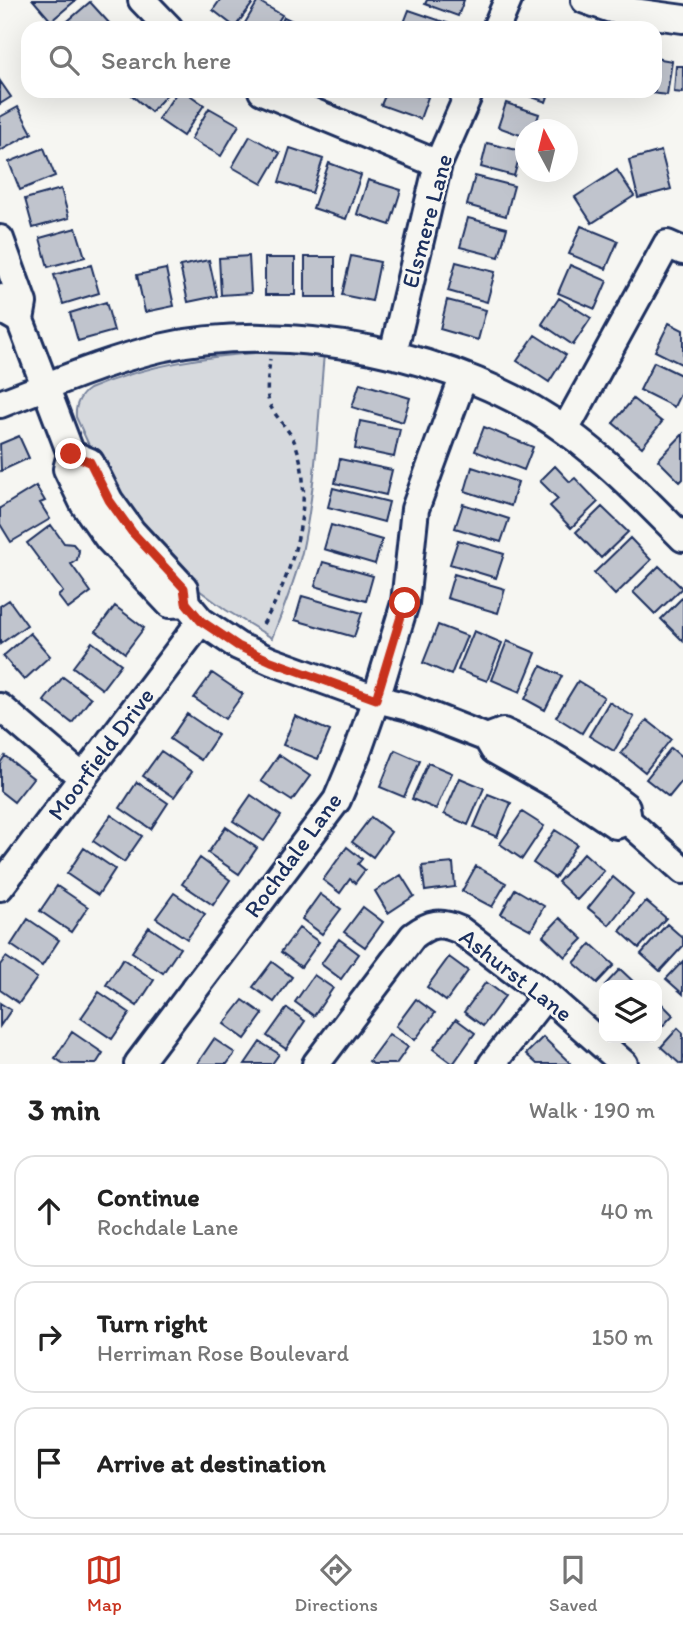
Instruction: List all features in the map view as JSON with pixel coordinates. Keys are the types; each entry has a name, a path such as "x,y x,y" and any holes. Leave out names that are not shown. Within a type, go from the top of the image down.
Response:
{"street":[{"path":"142,0 162,21"},
{"path":"499,21 508,0"},
{"path":"585,0 611,9 683,19"},
{"path":"279,98 438,164"},
{"name":"Elsmere Lane","path":"393,354 438,164 467,98"},
{"path":"0,239 23,303 20,320 71,454 67,469 84,504 108,538 170,604 194,612 238,646 271,661 376,699 408,707 487,738 494,750 558,786 616,825 628,821 683,870"},
{"path":"565,430 667,244 683,251"},
{"path":"0,298 6,312 20,320"},
{"path":"0,404 87,369 162,348 250,337 328,342 393,354 498,391 565,430 627,482 683,538"},
{"name":"Rochdale Lane","path":"138,1064 337,800 376,699 405,603 415,509 463,378"},
{"name":"Moorfield Drive","path":"0,887 82,777 194,612"},
{"path":"0,707 82,777"},
{"name":"Ashurst Lane","path":"316,1064 413,936 435,923 460,930 546,995 624,1064"},
{"path":"492,1064 546,995"}],"path":[{"path":"263,624 278,599 288,573 299,529 302,488 296,445 270,403 270,359"}],"shaded area":[{"path":"269,352 324,354 314,478 307,527 296,574 272,638 226,610 184,579 98,465 76,417 80,398 89,389 111,380 155,367 200,359"}],"building":[{"path":"33,0 76,0 51,21"},
{"path":"220,0 255,0 239,21 227,21 213,10"},
{"path":"427,0 464,0 458,16 425,4"},
{"path":"258,1 282,15 278,21 246,21"},
{"path":"90,2 107,21 68,21"},
{"path":"409,10 441,21 405,21"},
{"path":"662,59 672,61 667,95 662,94"},
{"path":"676,66 683,66 683,93 674,92"},
{"path":"0,81 11,97 0,104"},
{"path":"135,98 164,98 151,112"},
{"path":"173,98 194,98 204,105 183,136 158,119"},
{"path":"384,98 428,98 420,119 381,105"},
{"path":"506,103 539,114 537,119 515,119 515,133 498,127"},
{"path":"18,107 32,133 0,151 0,117"},
{"path":"209,108 239,125 221,156 191,139"},
{"path":"250,136 280,153 262,184 232,167"},
{"path":"487,143 515,150 514,176 481,167"},
{"path":"44,148 55,176 20,190 9,162"},
{"path":"290,148 323,159 312,193 279,182"},
{"path":"661,151 671,189 638,198 629,160"},
{"path":"329,163 361,175 346,219 313,208"},
{"path":"617,170 634,196 592,223 575,197"},
{"path":"475,176 514,186 506,216 467,205"},
{"path":"368,180 401,190 390,225 357,214"},
{"path":"61,189 69,218 33,228 25,199"},
{"path":"468,218 507,228 499,257 460,247"},
{"path":"581,226 618,241 606,269 569,254"},
{"path":"76,228 85,257 48,267 40,238"},
{"path":"249,256 251,293 221,295 219,258"},
{"path":"351,256 380,262 372,301 342,295"},
{"path":"305,257 335,257 335,297 305,297"},
{"path":"265,258 295,258 295,295 265,295"},
{"path":"209,260 217,296 188,302 180,266"},
{"path":"456,262 495,272 487,302 448,291"},
{"path":"91,265 99,293 63,304 54,275"},
{"path":"570,265 607,281 595,309 558,293"},
{"path":"166,269 174,306 145,312 137,275"},
{"path":"559,298 591,318 573,345 542,324"},
{"path":"447,300 486,310 478,340 440,329"},
{"path":"106,302 114,331 78,341 70,313"},
{"path":"669,323 683,330 683,365 655,351"},
{"path":"535,335 566,355 549,382 517,361"},
{"path":"654,362 683,376 683,388 674,407 640,390"},
{"path":"360,383 410,398 403,422 352,407"},
{"path":"633,399 662,422 642,447 613,423"},
{"path":"360,421 400,429 394,457 355,449"},
{"path":"484,427 533,447 524,470 475,451"},
{"path":"683,434 683,479 680,482 658,460"},
{"path":"19,436 29,458 1,471 0,444"},
{"path":"340,459 392,470 386,495 335,483"},
{"path":"555,466 570,482 575,478 598,502 571,528 550,506 558,499 540,481"},
{"path":"472,467 518,482 511,506 465,491"},
{"path":"36,486 45,501 40,503 50,519 11,542 0,524 0,508"},
{"path":"333,488 389,502 384,522 328,507"},
{"path":"463,504 509,519 501,542 455,528"},
{"path":"602,507 628,532 601,558 576,532"},
{"path":"51,525 64,543 73,544 79,551 77,560 71,564 91,592 68,609 58,596 63,592 27,543"},
{"path":"331,525 382,540 375,564 324,549"},
{"path":"630,538 651,560 615,595 594,573"},
{"path":"458,540 504,554 496,578 450,564"},
{"path":"323,562 373,576 366,601 315,586"},
{"path":"659,566 682,588 655,614 633,592"},
{"path":"454,574 505,589 498,613 447,598"},
{"path":"302,596 362,613 354,637 295,620"},
{"path":"683,597 683,641 661,619"},
{"path":"9,600 27,625 0,644 0,606"},
{"path":"115,606 144,628 125,653 96,631"},
{"path":"438,625 467,636 451,675 423,663"},
{"path":"474,631 502,643 487,681 458,670"},
{"path":"30,633 50,656 24,680 3,656"},
{"path":"507,641 536,653 520,692 492,680"},
{"path":"92,642 121,664 102,689 73,667"},
{"path":"541,666 562,676 545,710 525,699"},
{"path":"212,673 243,694 225,719 194,698"},
{"path":"63,677 91,698 72,723 44,701"},
{"path":"578,681 604,697 582,733 556,717"},
{"path":"609,702 634,717 614,751 589,736"},
{"path":"187,714 218,735 201,760 170,739"},
{"path":"295,716 330,731 318,759 283,745"},
{"path":"647,720 671,739 645,772 621,753"},
{"path":"671,748 683,758 683,780 669,797 646,779"},
{"path":"395,750 420,761 404,797 380,787"},
{"path":"161,751 192,772 174,797 143,776"},
{"path":"279,755 310,776 292,801 261,781"},
{"path":"5,756 33,778 14,802 0,791 0,763"},
{"path":"428,763 452,773 436,809 412,799"},
{"path":"460,778 484,788 468,825 444,814"},
{"path":"137,782 168,803 151,829 120,808"},
{"path":"488,794 511,803 497,837 474,827"},
{"path":"251,795 281,816 264,841 233,821"},
{"path":"522,812 544,826 522,859 500,844"},
{"path":"111,815 142,836 124,862 93,841"},
{"path":"371,817 391,832 373,857 352,842"},
{"path":"226,827 257,848 239,874 208,853"},
{"path":"555,830 577,844 555,878 533,863"},
{"path":"347,847 362,859 358,864 365,870 355,883 350,879 340,893 323,880"},
{"path":"84,848 115,869 98,895 67,874"},
{"path":"584,853 604,871 577,900 558,882"},
{"path":"200,858 230,880 213,905 182,884"},
{"path":"453,863 455,887 425,891 422,866"},
{"path":"476,866 506,883 492,907 462,891"},
{"path":"401,875 414,896 388,913 375,891"},
{"path":"613,877 633,894 609,925 588,908"},
{"path":"57,886 88,907 71,932 40,911"},
{"path":"515,889 544,906 531,930 501,914"},
{"path":"174,893 205,914 187,939 156,918"},
{"path":"320,894 341,909 322,934 302,919"},
{"path":"646,901 666,918 639,948 620,931"},
{"path":"363,907 383,922 365,947 344,932"},
{"path":"560,918 583,939 565,957 543,936"},
{"path":"28,919 59,940 42,966 11,945"},
{"path":"667,924 683,938 683,946 660,971 641,954"},
{"path":"149,927 180,948 163,973 132,952"},
{"path":"299,928 319,942 301,967 281,952"},
{"path":"339,939 359,954 341,979 321,964"},
{"path":"591,944 614,965 597,983 574,963"},
{"path":"6,957 37,978 19,1003 0,990 0,965"},
{"path":"449,957 468,971 446,1001 427,987"},
{"path":"123,959 154,980 137,1006 106,985"},
{"path":"683,961 683,994 666,979"},
{"path":"272,962 292,977 274,1002 253,987"},
{"path":"620,969 632,980 610,980"},
{"path":"314,975 333,988 314,1016 295,1002"},
{"path":"486,982 505,996 483,1026 464,1012"},
{"path":"99,992 130,1013 112,1039 81,1018"},
{"path":"416,999 435,1013 415,1040 396,1026"},
{"path":"243,1000 263,1014 245,1039 224,1024"},
{"path":"0,1003 11,1010 0,1026"},
{"path":"662,1004 673,1015 662,1027"},
{"path":"287,1008 305,1021 286,1049 267,1036"},
{"path":"456,1019 475,1033 453,1064 433,1049"},
{"path":"678,1028 683,1033 683,1064 661,1047"},
{"path":"72,1032 103,1053 96,1064 64,1064 55,1058"},
{"path":"389,1034 408,1047 396,1064 373,1064 369,1061"},
{"path":"543,1037 569,1064 537,1064 526,1054"},
{"path":"214,1039 235,1053 227,1064 197,1064"},
{"path":"260,1042 279,1054 272,1064 245,1064"}],"route":[{"path":"71,454 90,462 109,500 132,532 184,588 186,603 201,621 238,646 271,661 376,699 405,603"}]}
